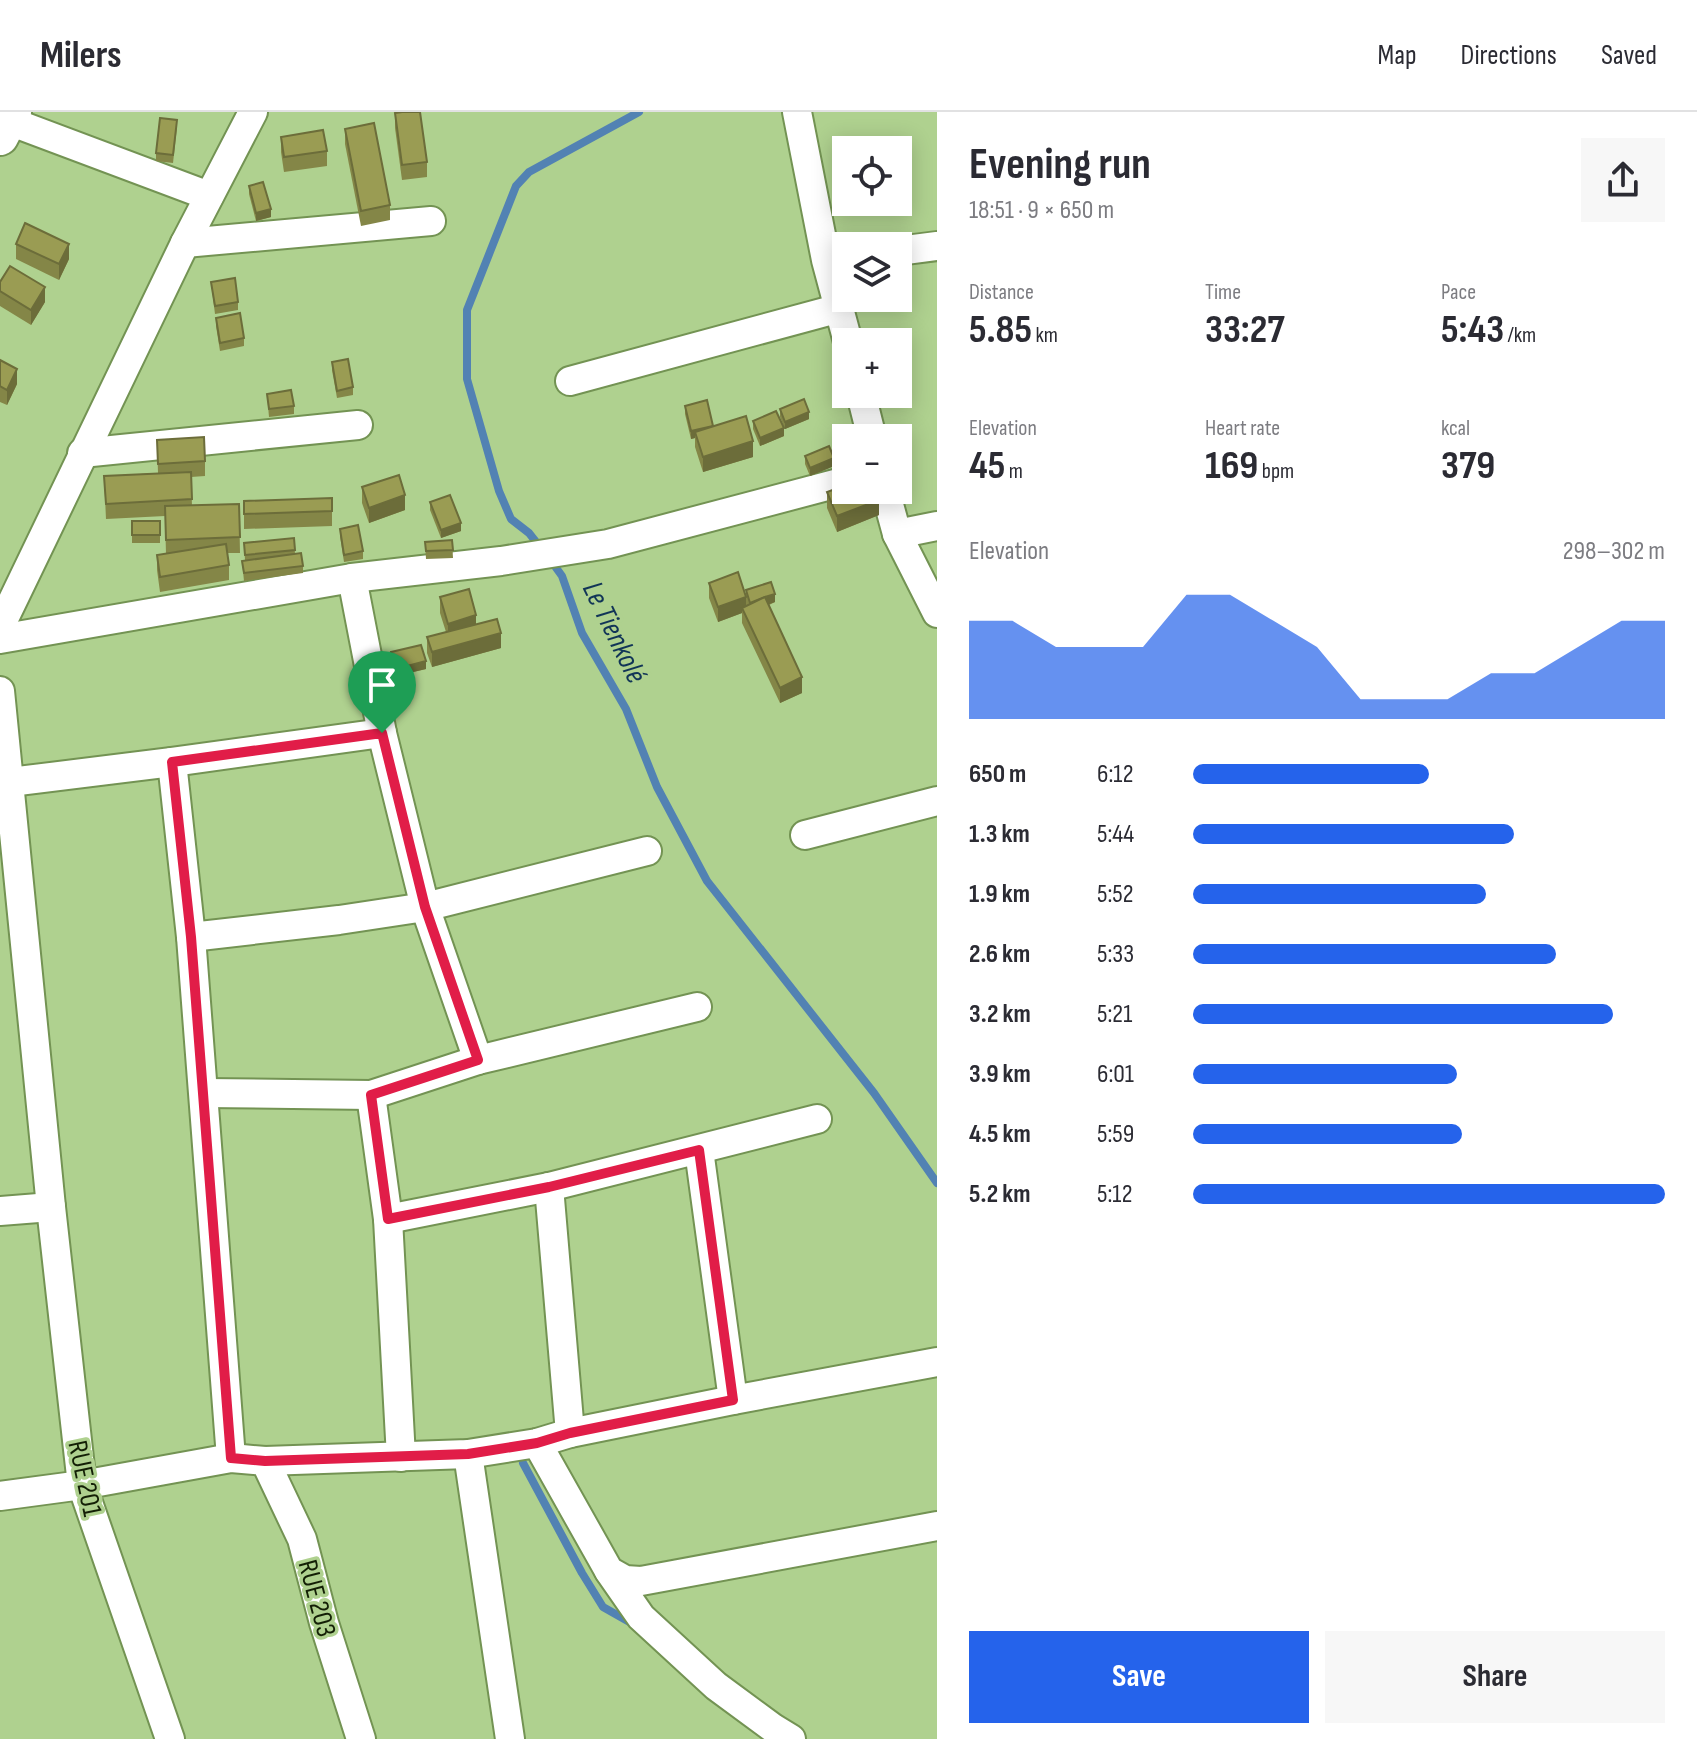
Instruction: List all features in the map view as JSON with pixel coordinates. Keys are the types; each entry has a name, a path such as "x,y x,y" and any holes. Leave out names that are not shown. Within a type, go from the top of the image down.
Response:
{"street":[{"path":"0,627 185,243 253,112"},
{"path":"797,112 832,243"},
{"path":"7,123 209,196"},
{"path":"185,243 431,221"},
{"path":"912,249 937,246"},
{"path":"570,381 832,310"},
{"path":"82,453 358,425"},
{"path":"0,639 352,578 501,561 608,544 832,485"},
{"path":"889,504 897,534 937,613"},
{"path":"897,534 937,526"},
{"path":"352,578 382,733 425,907 478,1060"},
{"name":"RUE 201","path":"0,691 82,1485 170,1739"},
{"path":"10,782 382,733"},
{"path":"172,762 191,937 231,1458"},
{"path":"805,835 937,801"},
{"path":"191,937 425,907 647,851"},
{"path":"204,1093 371,1095 478,1060 697,1007"},
{"path":"371,1095 388,1219 401,1457"},
{"path":"388,1219 549,1187 817,1119"},
{"path":"699,1150 733,1400"},
{"path":"549,1187 570,1433"},
{"path":"0,1211 51,1207"},
{"path":"0,1496 82,1485 231,1458 265,1461 468,1454 537,1443 570,1433 937,1362"},
{"path":"537,1443 609,1571 641,1617 716,1686 791,1739"},
{"path":"468,1454 510,1739"},
{"name":"RUE 203","path":"265,1461 302,1539 324,1623 361,1739"},
{"path":"609,1571 625,1580 641,1581 937,1526"}],"building":[{"path":"420,112 427,162 402,165 395,113"},
{"path":"160,118 177,120 173,155 156,153"},
{"path":"374,123 390,205 361,211 345,129"},
{"path":"323,130 327,151 284,157 281,137"},
{"path":"263,182 271,209 256,213 249,186"},
{"path":"25,223 69,244 59,264 16,244"},
{"path":"10,266 45,287 31,310 0,291 0,282"},
{"path":"235,278 238,302 215,306 211,282"},
{"path":"240,313 244,338 220,343 216,318"},
{"path":"348,359 353,387 337,391 332,362"},
{"path":"0,360 17,369 7,390 0,386"},
{"path":"291,390 294,406 269,409 267,394"},
{"path":"804,399 809,412 785,422 780,409"},
{"path":"707,400 713,426 691,431 685,406"},
{"path":"776,411 784,428 760,438 753,421"},
{"path":"746,416 753,441 703,457 695,432"},
{"path":"204,437 205,461 158,464 157,440"},
{"path":"829,446 832,459 810,468 805,456"},
{"path":"191,472 192,499 106,504 104,476"},
{"path":"399,475 405,495 369,508 362,487"},
{"path":"450,495 461,523 441,530 430,502"},
{"path":"332,498 332,511 244,514 244,501"},
{"path":"239,504 240,537 166,540 165,506"},
{"path":"832,504 868,504 837,516"},
{"path":"132,521 160,521 160,535 132,535"},
{"path":"358,525 363,551 344,555 340,529"},
{"path":"294,538 295,550 245,555 244,543"},
{"path":"452,540 453,550 426,551 425,542"},
{"path":"226,544 229,565 160,577 157,555"},
{"path":"301,553 303,566 244,573 242,561"},
{"path":"738,572 746,597 718,607 709,583"},
{"path":"771,582 775,594 750,603 746,590"},
{"path":"469,589 476,615 448,624 440,597"},
{"path":"765,597 802,677 780,688 742,608"},
{"path":"497,619 501,633 432,652 427,637"},
{"path":"421,645 426,661 396,669 391,652"}],"waterway":[{"name":"Le Tienkolé","path":"540,547 529,533 511,519 499,491 467,379 467,310 516,186 529,172 639,112"},
{"name":"Le Tienkolé","path":"549,558 562,576 582,633 626,709 657,787 707,881 874,1093 937,1183"},
{"path":"523,1463 603,1607 633,1624"}],"route":[{"path":"382,733 425,907 478,1060 371,1095 388,1219 549,1187 699,1150 733,1400 570,1433 537,1443 468,1454 265,1461 231,1458 191,937 172,762 382,733"}]}
